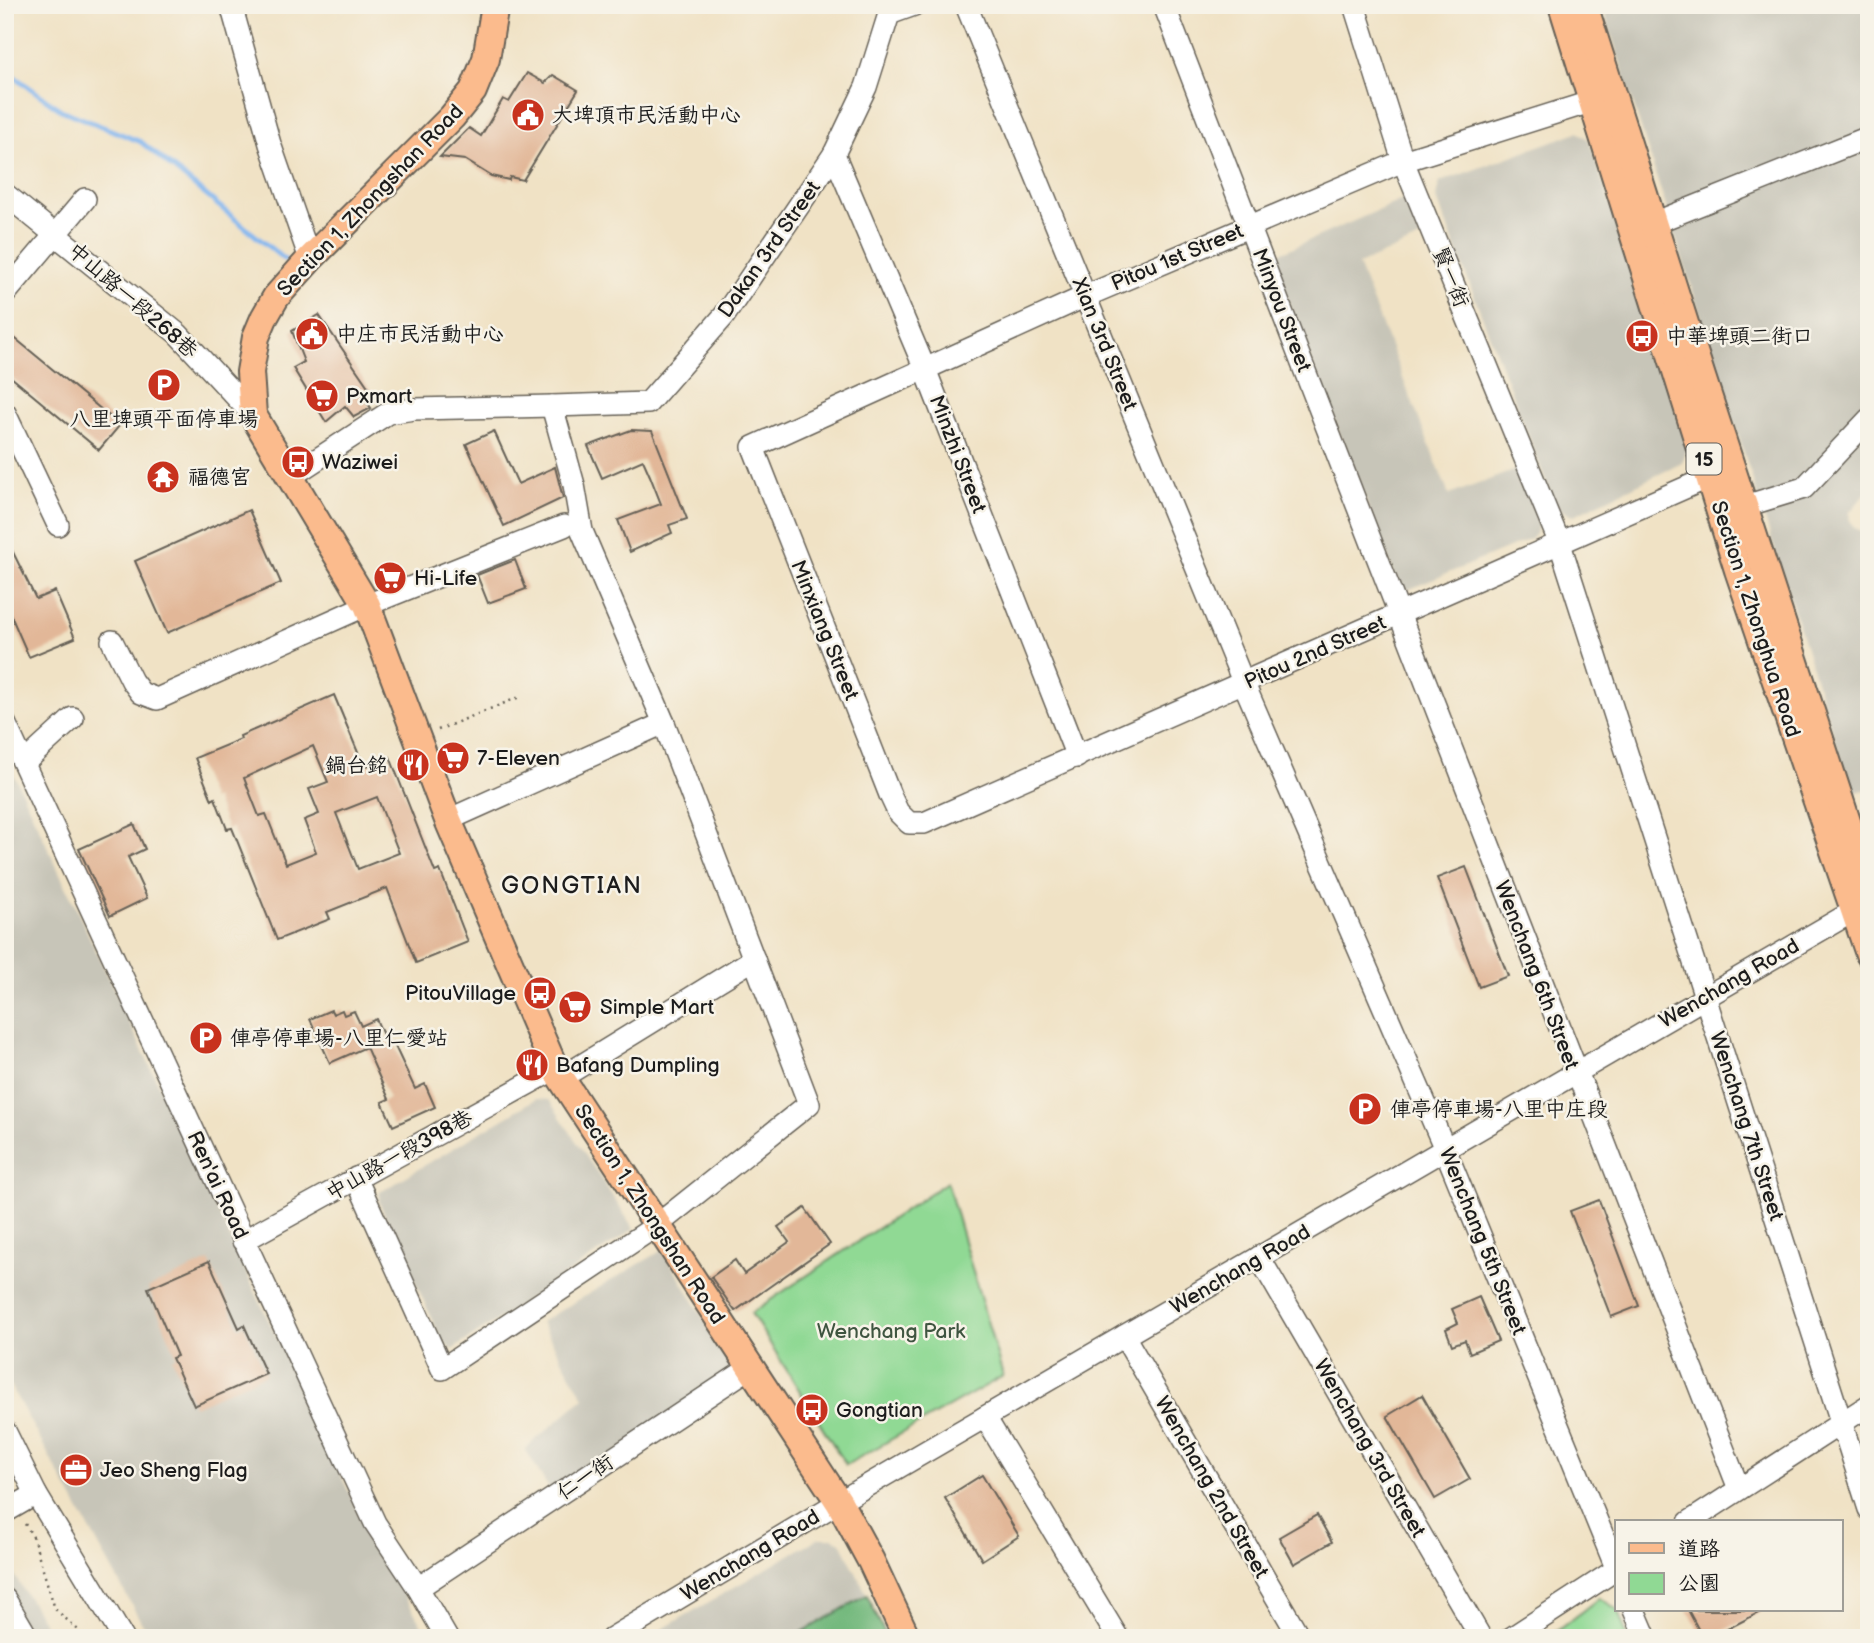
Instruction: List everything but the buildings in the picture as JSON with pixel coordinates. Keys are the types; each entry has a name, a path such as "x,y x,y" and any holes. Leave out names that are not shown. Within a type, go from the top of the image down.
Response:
{"main road":[{"name":"Section 1, Zhongshan Road","path":"495,5 486,59 474,91 452,117 310,258 276,297 256,337 250,372 253,415 367,605 448,820 558,1073 839,1502 871,1560 907,1638"},
{"name":"Section 1, Zhonghua Road","path":"1562,5 1654,223 1721,472 1738,570 1864,900"},
{"name":"Section 1, Zhonghua Road","path":"1584,5 1602,98 1721,472 1745,506 1864,900"},
{"name":"15","path":"1864,900 1869,954"}],"street":[{"path":"231,5 270,144 310,258"},
{"name":"Dakan 3rd Street","path":"290,477 388,413 414,409 648,403 724,316 834,155 866,87 889,14 914,5"},
{"name":"Xian 3rd Street","path":"966,5 1244,684"},
{"name":"Minyou Street","path":"1164,5 1400,615"},
{"name":"賢一街","path":"1354,5 1403,161 1560,544"},
{"name":"Pitou 1st Street","path":"752,447 1086,296 1403,161 1602,98"},
{"path":"1654,223 1869,136"},
{"name":"Minzhi Street","path":"834,155 925,369 1077,757"},
{"name":"中山路一段268巷","path":"5,194 178,334 253,415"},
{"path":"5,294 85,199"},
{"path":"356,1178 442,1369 656,1226 809,1104 664,723 582,531 574,485 552,406"},
{"path":"5,413 58,526"},
{"path":"1745,506 1804,488 1869,419"},
{"name":"Minxiang Street","path":"752,447 898,812"},
{"name":"Pitou 2nd Street","path":"898,812 909,823 924,823 1721,472"},
{"path":"112,641 132,681 141,692 157,699 367,605 565,526"},
{"name":"Wenchang 7th Street","path":"1560,544 1869,1509"},
{"name":"Wenchang 6th Street","path":"1400,615 1574,1073 1739,1489"},
{"name":"Wenchang 5th Street","path":"1244,684 1445,1149 1615,1564"},
{"path":"24,763 73,718"},
{"name":"Ren'ai Road","path":"5,723 376,1523 447,1638"},
{"path":"448,820 664,723"},
{"name":"Wenchang Road","path":"612,1638 839,1502 1706,997 1864,900"},
{"name":"中山路一段398巷","path":"243,1241 356,1178 558,1073 754,958"},
{"name":"Wenchang 3rd Street","path":"1259,1257 1481,1638"},
{"name":"Wenchang 2nd Street","path":"1124,1336 1300,1638"},
{"name":"仁一街","path":"418,1588 751,1367"},
{"path":"1692,1520 1869,1405"},
{"path":"985,1417 1118,1638"},
{"path":"5,1430 37,1494 122,1638"},
{"path":"10,1509 37,1494"},
{"path":"1511,1638 1615,1570"},
{"path":"5,1599 28,1638"},
{"path":"1635,1612 1646,1638"}],"path":[{"path":"418,738 522,696"},
{"path":"10,1509 33,1537 55,1609 87,1638"}],"shaded area":[{"path":"1602,5 1869,5 1869,489 1849,513 1850,522 1855,528 1869,536 1869,789 1852,793"},
{"path":"1578,132 1589,140 1688,447 1682,463 1572,516 1556,507 1436,197 1440,182"},
{"path":"1409,197 1427,235 1358,265 1449,495 1518,469 1539,519 1537,531 1530,539 1410,589 1404,589 1398,584 1271,257"},
{"path":"5,756 366,1529 429,1638 150,1638 5,1376"},
{"path":"536,1099 549,1100 634,1229 452,1350 441,1339 379,1202 380,1192"},
{"path":"663,1250 730,1363 728,1376 553,1495 525,1449 584,1398 541,1322"},
{"path":"819,1538 832,1538 841,1542 867,1595 792,1638 654,1638 652,1635"},
{"path":"5,1560 53,1638 5,1638"}],"green space":[{"name":"Wenchang Park","path":"947,1182 1003,1376 846,1465 751,1313"},
{"path":"867,1595 887,1638 792,1638"},
{"path":"1599,1598 1618,1612 1628,1638 1548,1638"}],"waterway":[{"path":"5,70 61,110 141,142 285,260"}],"place":[{"name":"大埤頂市民活動中心","path":"528,115"},
{"name":"中庄市民活動中心","path":"312,334"},
{"name":"中華埤頭二街口","path":"1642,336"},
{"name":"八里埤頭平面停車場","path":"164,385"},
{"name":"Pxmart","path":"322,396"},
{"name":"Waziwei","path":"298,462"},
{"name":"福德宮","path":"163,477"},
{"name":"Hi-Life","path":"390,578"},
{"name":"7-Eleven","path":"453,758"},
{"name":"鍋台銘","path":"413,765"},
{"name":"PitouVillage","path":"540,993"},
{"name":"Simple Mart","path":"575,1007"},
{"name":"俥亭停車場-八里仁愛站","path":"206,1038"},
{"name":"Bafang Dumpling","path":"532,1065"},
{"name":"俥亭停車場-八里中庄段","path":"1365,1109"},
{"name":"Gongtian","path":"812,1410"},
{"name":"Jeo Sheng Flag","path":"76,1470"}],"district":[{"name":"GONGTIAN","path":"572,885"}]}
